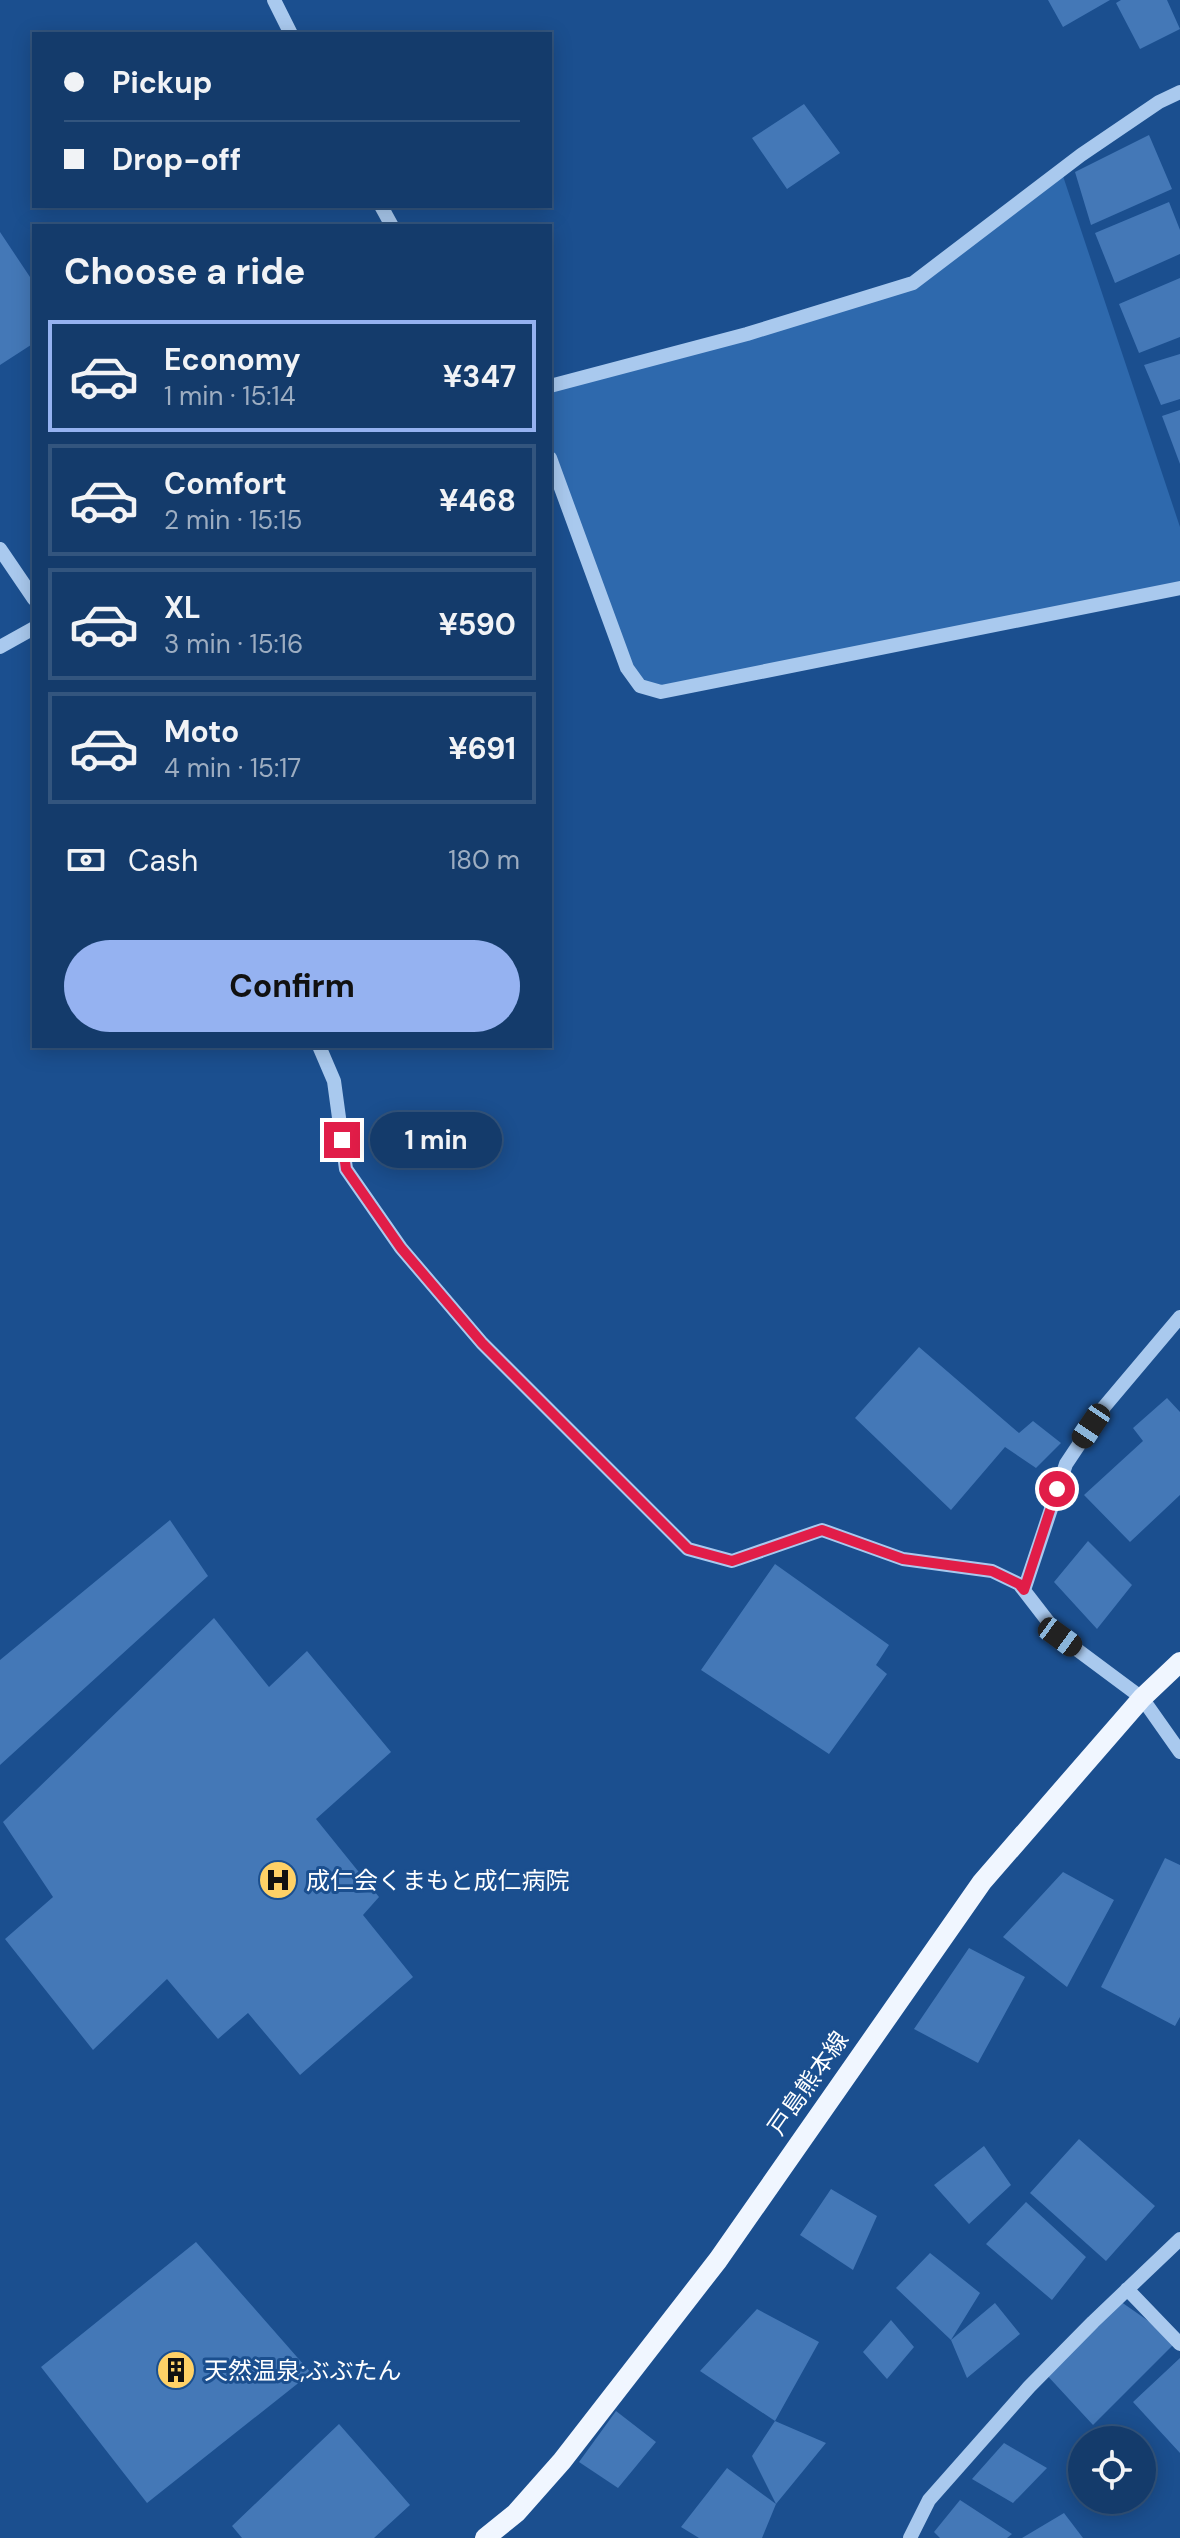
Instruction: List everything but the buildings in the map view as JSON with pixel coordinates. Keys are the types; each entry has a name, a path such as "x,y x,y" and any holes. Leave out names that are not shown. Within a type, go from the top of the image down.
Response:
{"main road":[{"name":"戸島熊本線","path":"485,2538 516,2513 562,2461 718,2260 982,1882 1142,1698 1180,1662"}],"street":[{"path":"274,0 290,32"},
{"path":"552,385 747,334 913,283 1081,155 1159,102 1180,92"},
{"path":"552,463 627,668 640,686 661,692 1180,588"},
{"path":"0,549 32,596"},
{"path":"0,647 32,629"},
{"path":"320,1048 334,1081 346,1169 401,1248 482,1343 688,1549 732,1561 822,1530 903,1559 992,1571 1019,1584 1060,1637 1142,1698 1180,1752"},
{"path":"1024,1590 1066,1464 1104,1407 1180,1317"},
{"path":"910,2538 929,2500 1029,2387 1180,2239"},
{"path":"1127,2289 1180,2344"}],"shaded area":[{"path":"1061,170 1180,527 1180,588 661,692 640,686 552,463 552,384 913,283"}],"place":[{"name":"成仁会くまもと成仁病院","path":"278,1880"},
{"name":"天然温泉;ぶぶたん","path":"176,2370"}],"route":[{"path":"342,1140 346,1169 401,1248 482,1343 688,1549 732,1561 822,1530 903,1559 992,1571 1019,1584 1024,1590 1057,1489"}]}
